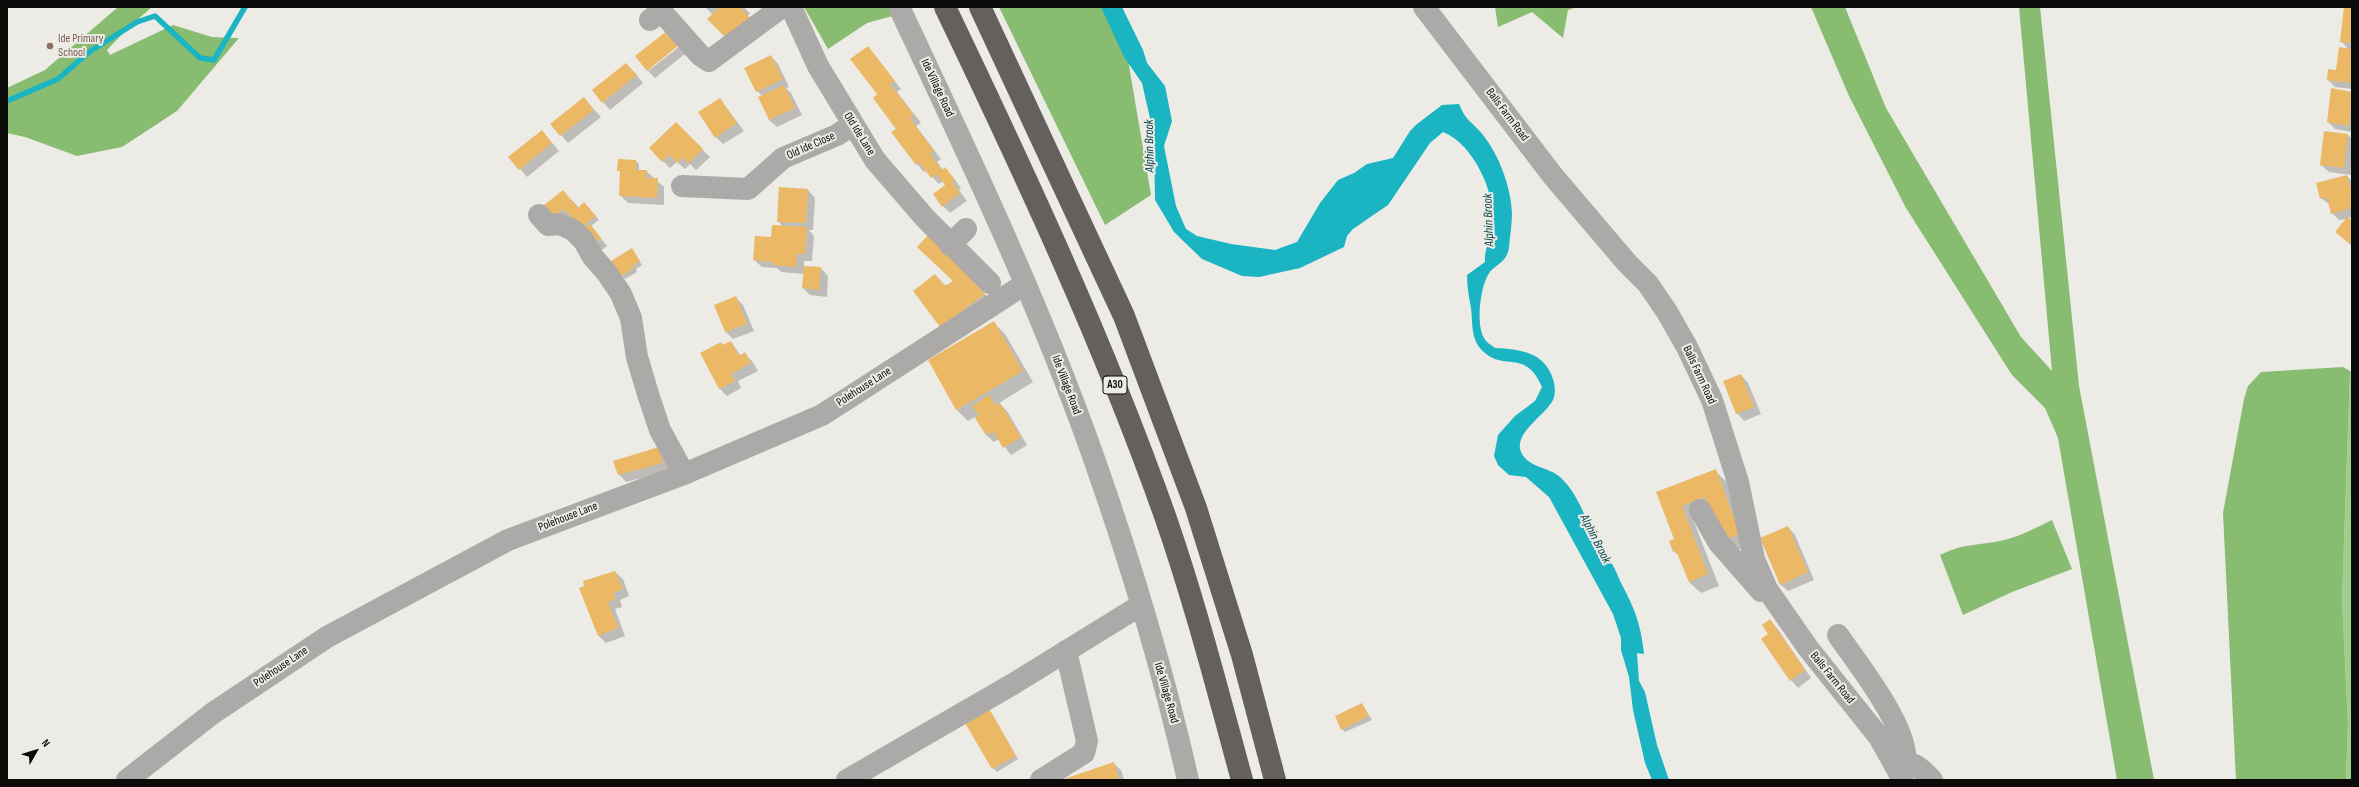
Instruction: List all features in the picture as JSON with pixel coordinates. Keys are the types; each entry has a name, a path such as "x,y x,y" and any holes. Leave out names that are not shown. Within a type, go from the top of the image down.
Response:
{"highway":[{"name":"A30","path":"945,7 1008,138 1093,328 1165,517 1211,666 1242,780"},
{"path":"980,7 1124,316 1196,508 1242,655 1275,780"}],"street":[{"path":"656,13 700,55 709,61 782,7"},
{"name":"Old Ide Lane","path":"791,7 818,66 852,125 875,160 950,245 990,283"},
{"name":"Ide Village Road","path":"900,7 974,166 1025,284 1092,454 1141,605 1176,729 1188,780"},
{"name":"Balls Farm Road","path":"1424,7 1553,176 1627,263 1648,284 1667,312 1687,347 1712,400 1738,482 1754,559 1768,589 1808,648 1879,737 1901,768"},
{"name":"Old Ide Close","path":"682,186 748,189 783,158 837,135 852,125"},
{"path":"539,215 548,225 560,224 573,230 584,241 593,257 607,273 621,294 632,318 637,357 648,394 663,436 684,474"},
{"path":"950,245 966,229"},
{"name":"Polehouse Lane","path":"127,780 213,713 327,637 508,540 684,474 822,414 1025,284"},
{"path":"1700,510 1719,543 1760,591 1774,596"},
{"path":"847,780 1141,605"},
{"path":"1838,635 1890,712 1907,751 1901,768"},
{"path":"1041,780 1084,753 1087,741 1066,651"},
{"path":"1901,768 1915,764 1932,780"}],"green space":[{"path":"118,7 152,7 129,27 107,50 110,55 173,25 212,37 239,38 177,111 122,147 77,156 25,137 7,133 7,88 45,70"},
{"path":"804,7 892,7 896,15 867,23 828,49"},
{"path":"999,7 1119,7 1151,195 1105,225"},
{"path":"1495,7 1577,7 1568,10 1563,38 1532,12 1498,27"},
{"path":"1811,7 1845,7 1886,108 2021,337 2052,371 2019,7 2040,7 2079,386 2154,780 2117,780 2058,438 2045,408 2012,375 1906,208 1849,96"},
{"path":"2343,367 2350,371 2342,600 2348,723 2346,780 2236,780 2223,513 2244,399 2248,386 2261,372"},
{"path":"2350,371 2352,371 2352,780 2346,780 2348,723 2342,600"},
{"path":"2052,520 2072,569 2012,592 1963,615 1940,555 1956,548 2000,541 2014,537"}],"water":[{"path":"1101,7 1122,7 1143,50 1147,63 1165,86 1172,121 1164,146 1176,206 1186,229 1197,236 1231,244 1275,250 1297,242 1320,203 1338,180 1354,173 1367,164 1393,158 1410,131 1442,105 1459,104 1467,118 1489,143 1507,182 1512,213 1508,253 1506,257 1491,271 1485,281 1480,306 1480,324 1482,332 1486,341 1495,348 1522,351 1537,358 1544,363 1553,379 1555,395 1553,400 1525,432 1521,439 1520,447 1522,454 1525,459 1556,474 1568,485 1580,504 1603,556 1612,564 1630,601 1637,617 1644,654 1637,653 1639,681 1645,692 1657,745 1669,780 1652,780 1645,763 1633,710 1629,677 1621,650 1621,638 1613,614 1549,497 1526,477 1509,475 1498,465 1494,456 1498,435 1515,416 1535,401 1542,387 1536,375 1529,368 1515,362 1501,361 1485,353 1477,343 1473,332 1467,275 1485,262 1486,249 1492,229 1493,216 1487,187 1474,159 1454,138 1443,132 1430,143 1388,205 1353,229 1347,236 1344,247 1300,268 1259,277 1242,276 1202,259 1174,232 1155,200 1154,136 1142,83 1124,57"}],"building":[{"path":"720,7 742,7 741,8 750,18 728,40 707,19"},
{"path":"2344,7 2352,8 2352,43 2340,42"},
{"path":"668,30 679,45 647,71 635,56"},
{"path":"868,46 895,81 890,84 914,115 910,118 934,151 930,154 942,170 945,167 955,180 952,182 960,193 942,207 933,194 945,185 936,174 931,178 919,162 916,165 891,132 896,129 873,98 877,94 850,59"},
{"path":"2339,47 2352,49 2352,83 2327,80 2328,69 2336,70"},
{"path":"771,55 783,79 756,92 744,68"},
{"path":"626,63 637,75 602,103 592,90"},
{"path":"784,85 795,108 769,120 758,97"},
{"path":"2331,88 2352,92 2349,126 2327,122"},
{"path":"584,97 594,110 560,136 550,124"},
{"path":"720,98 737,123 715,138 698,112"},
{"path":"676,122 703,149 688,164 682,157 677,163 669,155 662,162 649,148"},
{"path":"542,130 552,143 519,170 508,157"},
{"path":"2324,131 2348,134 2344,168 2320,165"},
{"path":"618,159 636,160 636,170 647,170 646,178 658,178 657,198 619,196 620,171 617,171"},
{"path":"2347,175 2352,194 2352,208 2331,214 2327,197 2320,199 2316,183"},
{"path":"779,187 808,189 806,223 777,222"},
{"path":"563,190 578,208 584,202 596,216 582,227 563,209 548,222 538,210"},
{"path":"2347,217 2352,221 2352,241 2350,244 2335,232"},
{"path":"590,224 601,238 591,245 580,231"},
{"path":"772,225 807,227 805,254 797,254 796,267 772,265 773,262 753,260 755,236 771,237"},
{"path":"929,234 985,294 940,327 913,291 935,274 945,286 953,281 917,247"},
{"path":"632,248 640,261 633,265 634,268 621,276 611,261"},
{"path":"804,266 821,267 819,290 802,288"},
{"path":"736,296 747,324 725,332 714,305"},
{"path":"994,321 1023,371 956,410 928,360"},
{"path":"731,341 739,356 745,352 751,363 731,374 735,381 719,389 700,353 721,342 722,345"},
{"path":"1741,374 1754,407 1736,414 1723,381"},
{"path":"989,395 995,405 1000,403 1021,437 1003,448 993,431 986,435 975,418 979,415 972,406"},
{"path":"659,447 663,463 618,475 613,461"},
{"path":"1716,469 1740,534 1721,541 1705,497 1682,506 1708,574 1689,582 1676,551 1673,552 1669,541 1674,539 1656,492"},
{"path":"1788,526 1808,572 1780,585 1760,538"},
{"path":"615,571 623,589 613,593 616,599 608,602 618,628 598,636 579,588 584,586 583,581"},
{"path":"1770,619 1805,670 1790,681 1761,639 1768,634 1762,625"},
{"path":"1362,703 1369,716 1341,730 1335,716"},
{"path":"990,710 1016,756 992,769 965,723"},
{"path":"1114,762 1119,780 1061,780"}],"waterway":[{"path":"7,101 58,79 89,52 137,22 155,16 200,58 214,60 245,7"}],"place":[{"name":"Ide Primary School","path":"50,46"}],"water label":[{"name":"Alphin Brook","path":"1150,146"},
{"name":"Alphin Brook","path":"1489,220"},
{"name":"Alphin Brook","path":"1595,539"}]}
